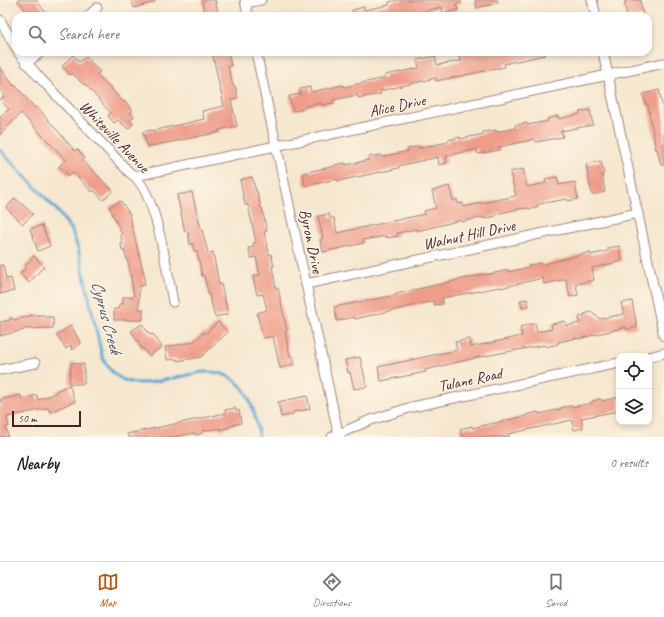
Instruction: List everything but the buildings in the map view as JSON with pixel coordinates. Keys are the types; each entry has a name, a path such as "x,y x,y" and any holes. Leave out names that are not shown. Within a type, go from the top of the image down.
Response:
{"street":[{"path":"247,12 245,2 261,0"},
{"path":"592,0 595,12"},
{"path":"92,12 97,8"},
{"path":"0,20 12,41"},
{"name":"Whiteville Avenue","path":"21,56 130,173 135,176 146,191 153,208 173,302"},
{"path":"26,63 35,56"},
{"name":"Byron Drive","path":"257,56 306,284 336,436"},
{"path":"605,56 664,336"},
{"name":"Alice Drive","path":"135,176 664,63"},
{"name":"Walnut Hill Drive","path":"306,284 638,213"},
{"path":"652,355 664,353"},
{"path":"0,370 35,363"},
{"name":"Tulane Road","path":"336,436 379,417 412,407 616,364"}],"waterway":[{"name":"Cyprus Creek","path":"0,150 55,208 71,229 78,248 102,356 114,374 121,379 138,383 147,383 204,372 218,373 229,377 238,383 245,391 254,413 259,437"}]}
